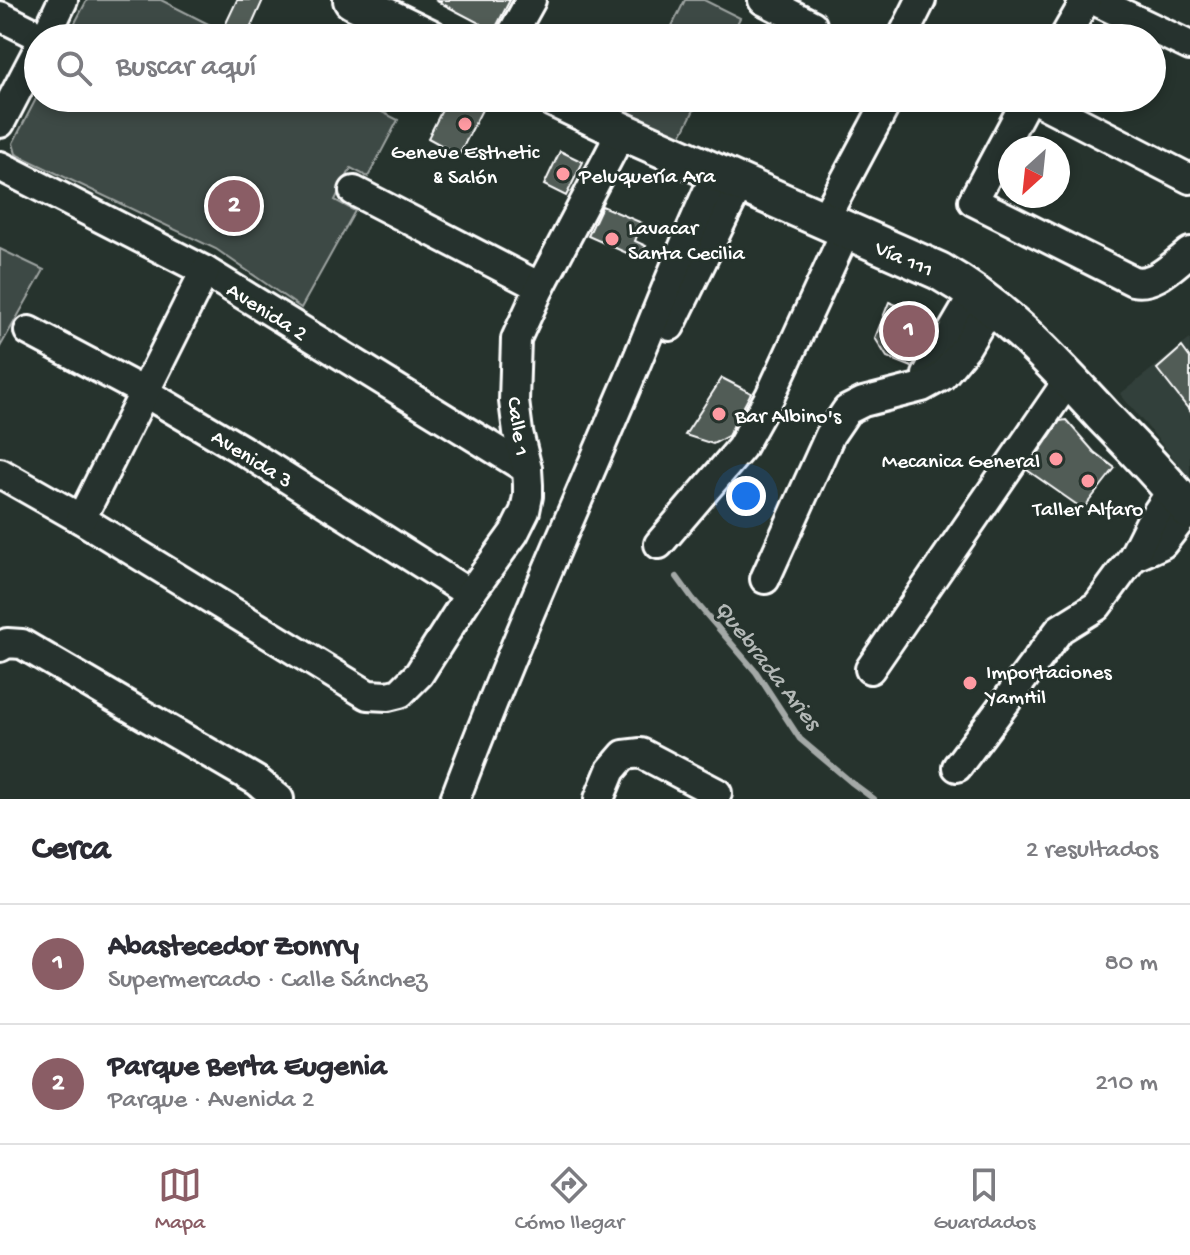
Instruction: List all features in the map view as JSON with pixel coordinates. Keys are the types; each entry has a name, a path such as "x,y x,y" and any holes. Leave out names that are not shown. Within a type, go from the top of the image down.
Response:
{"main road":[{"path":"352,0 401,24"},
{"name":"Vía 111","path":"582,112 939,271 983,299 1013,323 1069,379 1184,503"}],"street":[{"path":"51,24 63,0"},
{"path":"518,24 531,0"},
{"path":"763,0 810,24"},
{"path":"918,24 921,0"},
{"path":"923,24 938,0"},
{"path":"1072,24 1086,0"},
{"path":"1094,0 1144,24"},
{"path":"0,16 24,28"},
{"path":"1166,34 1190,46"},
{"path":"0,123 24,77"},
{"path":"659,544 741,448 770,396 864,112"},
{"path":"826,222 882,112"},
{"path":"1022,112 973,201 1133,281 1143,283 1154,279 1190,252"},
{"path":"1051,112 1190,179"},
{"name":"Calle 1","path":"81,519 368,695 400,693 419,674 470,594 514,533 525,511 527,469 514,401 516,339 622,131"},
{"name":"Avenida 2","path":"0,166 205,271 527,469"},
{"path":"455,799 500,703 659,329 728,178"},
{"path":"354,191 540,287"},
{"path":"0,473 81,519 205,271"},
{"path":"765,579 830,435 847,410 863,402 922,387 942,376 966,347 983,299"},
{"name":"Avenida 3","path":"29,331 144,392 249,454 470,594"},
{"path":"870,669 1069,379"},
{"path":"957,767 1060,629 1097,606 1133,557 1162,544 1184,503"},
{"path":"3,645 22,644 39,653 257,781 279,799"},
{"path":"472,799 500,703"},
{"path":"599,799 611,770 624,755 641,753 717,793"}],"shaded area":[{"path":"87,0 161,0 208,24 74,24"},
{"path":"685,0 704,0 740,18 737,24 673,24"},
{"path":"29,112 382,112 398,120 368,177 351,168 335,200 355,211 301,308 216,249 16,154 13,143"},
{"path":"629,112 693,112 680,138"},
{"path":"0,249 44,270 0,347"},
{"path":"1190,339 1190,478 1120,394"}],"building":[{"path":"237,0 263,0 252,24 226,24"},
{"path":"435,0 510,0 498,24 481,24"},
{"path":"441,112 481,112 459,155 428,138"},
{"name":"Peluquería Ara","path":"560,151 583,162 566,196 544,185"},
{"path":"602,206 642,223 635,241 646,246 638,258 588,236"},
{"path":"889,302 938,323 912,367 887,357 875,338"},
{"path":"1182,347 1190,358 1190,411 1157,369"},
{"name":"Bar Albino's","path":"722,378 751,393 728,436 713,444 685,435"},
{"name":"Mecanica General","path":"1066,420 1094,452 1115,468 1083,509 1027,470 1060,421"}],"waterway":[{"name":"Quebrada Aries","path":"677,577 756,672 800,739 874,799"}],"place":[{"name":"Geneve Esthetic & Salón","path":"465,124"},
{"name":"Peluquería Ara","path":"563,174"},
{"name":"Parque Berta Eugenia","path":"234,206"},
{"name":"Lavacar Santa Cecilia","path":"612,239"},
{"name":"Abastecedor Zonrry","path":"909,331"},
{"name":"Bar Albino's","path":"719,414"},
{"name":"Mecanica General","path":"1056,459"},
{"name":"Taller Alfaro","path":"1088,481"},
{"name":"Importaciones YamHil","path":"970,683"}]}
